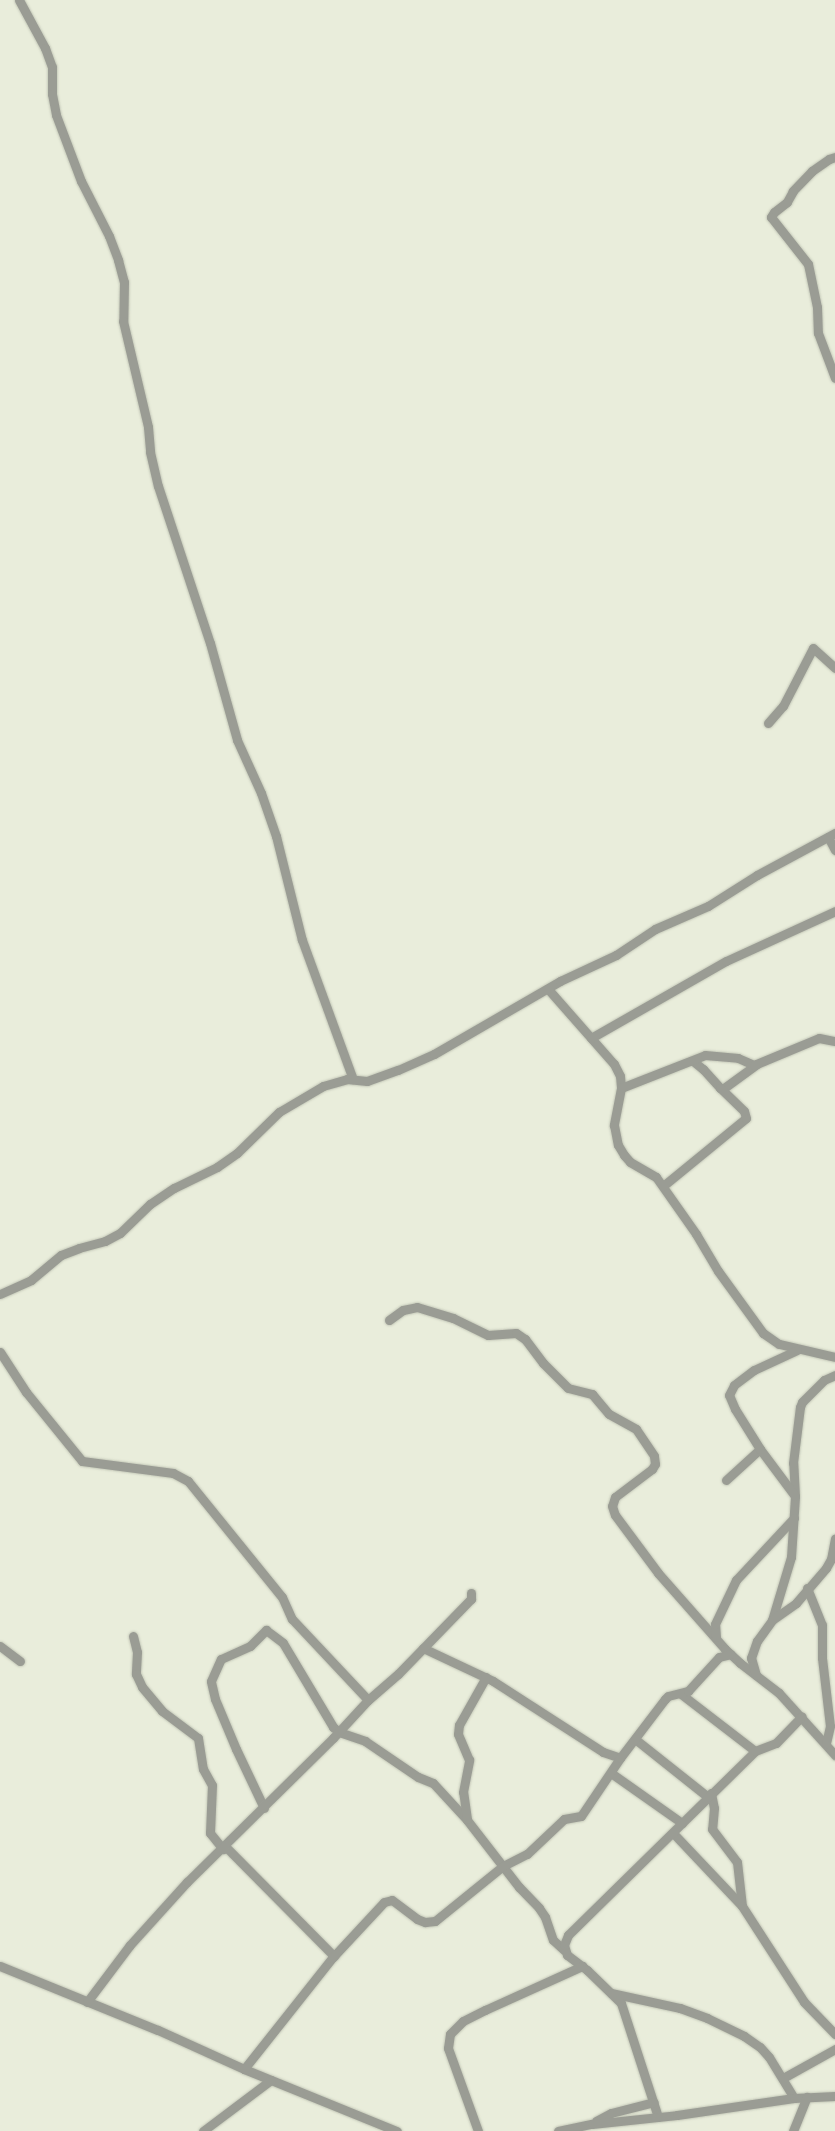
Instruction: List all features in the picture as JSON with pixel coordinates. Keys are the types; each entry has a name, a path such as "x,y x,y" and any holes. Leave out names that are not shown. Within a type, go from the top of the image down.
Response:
{"street":[{"path":"19,0 45,48 52,67 52,94 56,115 81,181 109,236 118,260 124,282 123,321 148,427 152,468 210,643 237,740 261,793 276,836 302,940 353,1079"},
{"path":"835,157 812,171 793,191 787,202 771,214 772,220 808,264 817,307 818,333 835,378"},
{"path":"768,723 788,698 813,648 835,668"},
{"path":"0,1294 31,1280 62,1255 105,1241 120,1233 150,1204 174,1188 217,1167 238,1153 279,1112 323,1086 353,1079 367,1081 434,1054 548,988 616,955 655,929 708,906 757,875 831,835 835,850"},
{"path":"591,1038 726,961 835,912"},
{"path":"548,988 614,1064 620,1076 621,1088 614,1125 618,1145 630,1162 653,1173 718,1271 763,1333 772,1341 797,1350 835,1358"},
{"path":"720,1088 724,1088 757,1064 819,1038 835,1042"},
{"path":"621,1088 705,1056 738,1058 750,1064 757,1064"},
{"path":"663,1186 746,1118 744,1111 703,1069 692,1061"},
{"path":"389,1320 403,1310 417,1307 453,1318 488,1335 516,1333 525,1339 543,1363 568,1388 592,1394 609,1414 636,1429 654,1456 654,1464 652,1469 615,1497 612,1506 615,1515 658,1573 716,1638 731,1654 779,1692 835,1754"},
{"path":"795,1496 760,1449 735,1409 729,1395 734,1385 754,1370 797,1350"},
{"path":"0,1352 26,1392 82,1461 173,1473 188,1481 282,1597 292,1619 368,1700"},
{"path":"772,1620 792,1557 795,1496 793,1463 800,1407 802,1402 824,1380 835,1375"},
{"path":"726,1480 760,1449"},
{"path":"716,1638 715,1624 736,1580 794,1518"},
{"path":"756,1675 752,1665 754,1650 760,1636 772,1620 792,1606 828,1564 835,1538"},
{"path":"807,1588 820,1618 822,1631 822,1658 830,1726 826,1744"},
{"path":"87,2002 130,1945 188,1882 264,1808 368,1700 398,1674 471,1599 471,1593"},
{"path":"264,1808 215,1699 211,1680 221,1659 243,1650 250,1646 264,1631 270,1631 283,1643 327,1720 339,1732 365,1741 418,1778 434,1783 468,1820 545,1917 554,1940 610,1992 624,2009 658,2117"},
{"path":"133,1636 137,1652 136,1674 142,1687 162,1711 198,1738 202,1769 212,1785 208,1820 210,1833 334,1956"},
{"path":"0,1646 20,1661"},
{"path":"423,1648 486,1678 603,1752 620,1758"},
{"path":"244,2070 334,1956 384,1902 392,1900 418,1919 425,1922 435,1921 503,1866 527,1854 564,1819 577,1818 585,1813 620,1758 665,1699 673,1694 681,1694 697,1684 719,1657 731,1654"},
{"path":"468,1820 463,1792 469,1760 458,1734 459,1725 486,1678"},
{"path":"681,1694 755,1751"},
{"path":"564,1950 568,1935 710,1795 755,1751 776,1742 802,1716"},
{"path":"635,1739 710,1795 714,1808 712,1829 736,1862 742,1906"},
{"path":"611,1773 682,1823"},
{"path":"673,1833 742,1906 804,2002 835,2034"},
{"path":"0,1966 158,2030 244,2070 397,2131"},
{"path":"478,2131 448,2048 450,2034 463,2021 582,1966"},
{"path":"610,1992 680,2008 734,2031 760,2047 783,2078 794,2098"},
{"path":"783,2078 835,2049"},
{"path":"203,2131 271,2080"},
{"path":"592,2124 794,2098 835,2096"},
{"path":"793,2131 807,2097"},
{"path":"558,2131 575,2130 592,2124 612,2113 654,2102"}]}
